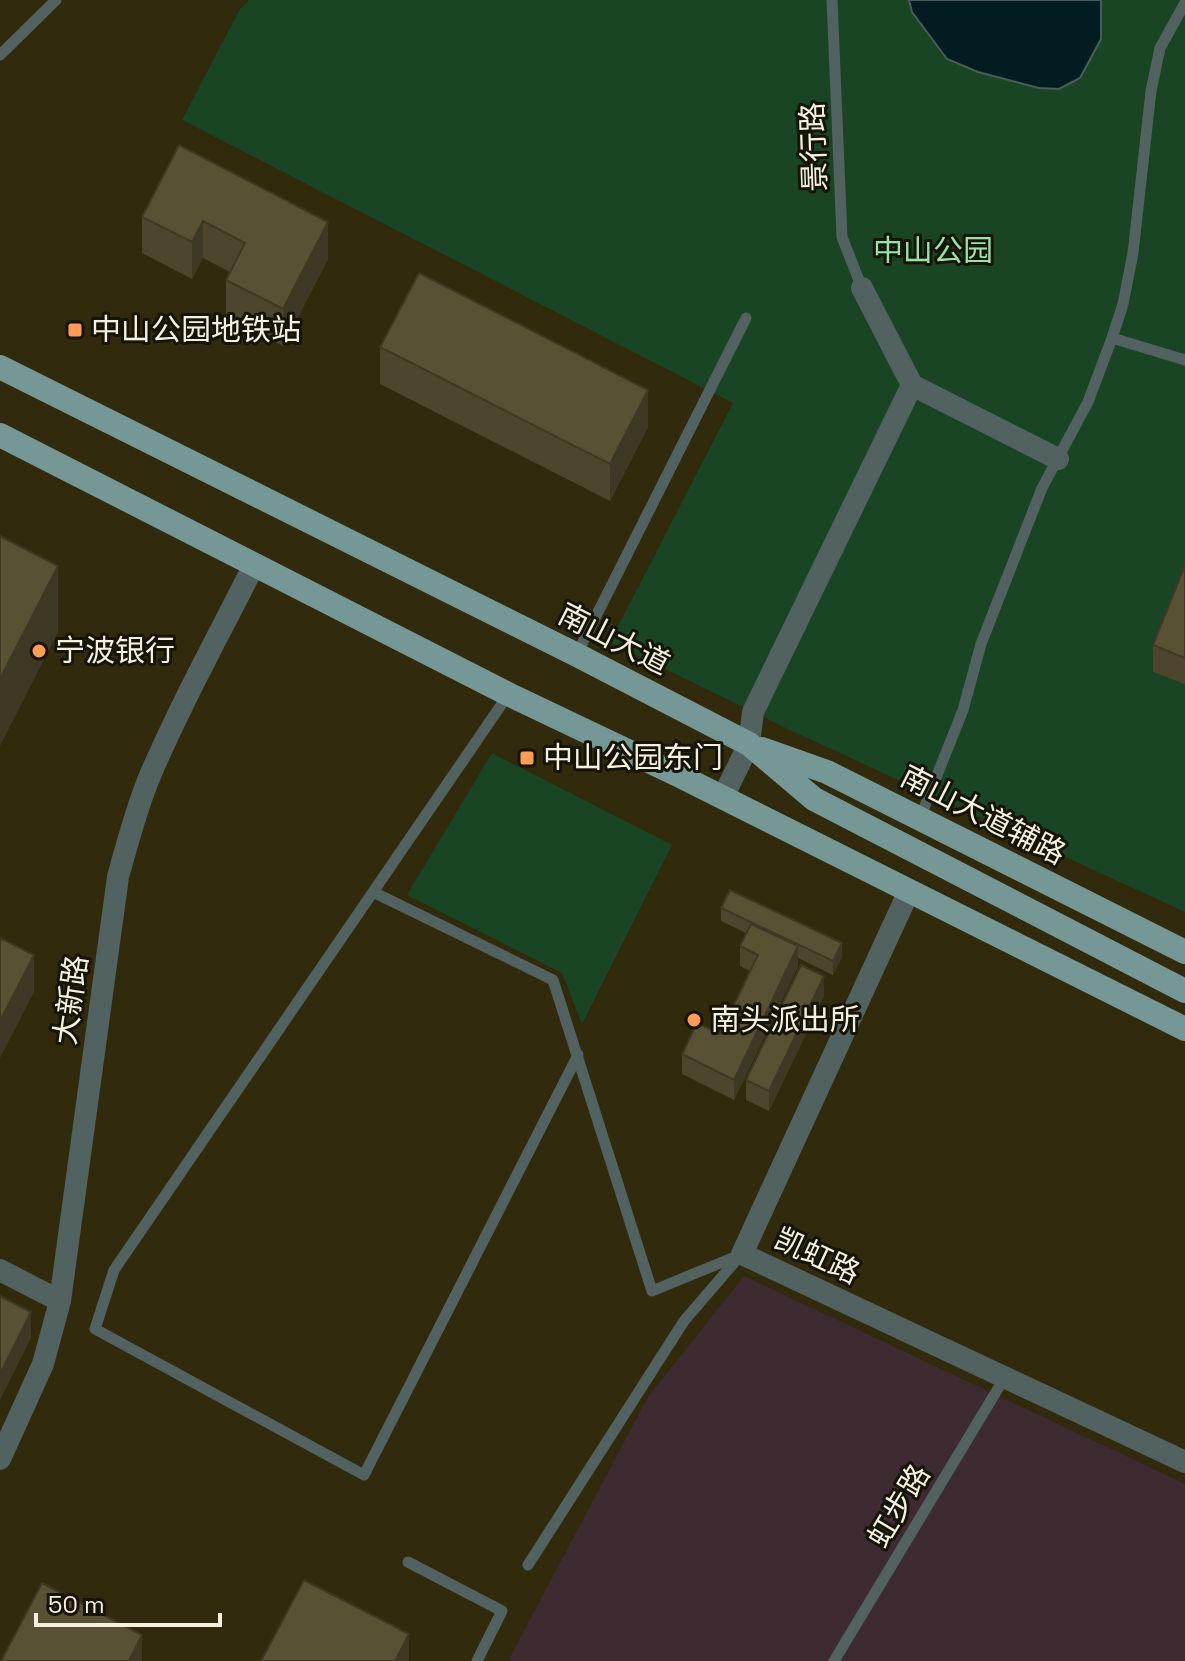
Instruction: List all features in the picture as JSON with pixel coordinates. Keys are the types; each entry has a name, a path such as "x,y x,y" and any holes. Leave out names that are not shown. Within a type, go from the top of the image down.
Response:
{"main road":[{"name":"南山大道","path":"0,367 749,744 814,799 1185,991"},
{"path":"0,435 508,694 723,797 1185,1029"},
{"name":"南山大道辅路","path":"749,744 827,772 1185,952"},
{"path":"1131,1002 1146,971"},
{"path":"1131,1002 1185,1044"}],"street":[{"path":"862,288 912,385 1058,459"},
{"path":"723,797 749,744 753,712 912,385"},
{"name":"大新路","path":"0,1459 32,1394 60,1301 118,877 149,780 254,565"},
{"name":"凯虹路","path":"909,891 742,1254 1185,1462"},
{"path":"0,1270 60,1301"}],"lane":[{"path":"0,55 56,0"},
{"name":"景行路","path":"832,0 842,237 862,288"},
{"path":"920,818 963,710 981,644 1042,488 1088,402 1112,338 1123,304 1133,253 1151,91 1160,48 1185,3"},
{"path":"577,655 746,318"},
{"path":"1112,338 1185,360"},
{"path":"508,694 114,1270 95,1329 364,1475 578,1055"},
{"path":"373,892 553,980 652,1291 742,1254"},
{"path":"528,1565 684,1321 742,1254"},
{"name":"虹步路","path":"834,1661 1005,1376"},
{"path":"408,1562 502,1611 477,1661"}],"shaded area":[{"path":"744,1276 1185,1484 1185,1661 508,1661 648,1397"}],"green space":[{"name":"中山公园","path":"249,0 1185,0 1185,912 792,731 610,642 733,403 182,120 240,9"},
{"path":"492,753 672,845 582,1024 562,973 407,895"}],"water":[{"path":"909,0 1101,0 1101,39 1080,78 1059,89 1039,88 978,72 947,59 912,12"}],"building":[{"path":"179,145 328,222 283,309 226,280 245,243 203,221 192,242 142,217"},
{"path":"419,273 648,390 610,464 380,347"},
{"path":"0,536 58,566 0,679"},
{"path":"1185,565 1185,658 1153,645"},
{"path":"730,890 842,943 833,961 721,908"},
{"path":"751,924 798,946 734,1080 682,1054 697,1023 720,1034 758,955 740,946"},
{"path":"0,938 34,955 0,1021"},
{"path":"801,965 824,976 769,1091 746,1080"},
{"path":"0,1296 31,1312 0,1374"},
{"path":"304,1580 409,1634 395,1661 261,1661"},
{"path":"42,1583 142,1635 129,1661 1,1661"}],"place":[{"name":"中山公园地铁站","path":"75,330"},
{"name":"宁波银行","path":"39,651"},
{"name":"中山公园东门","path":"527,758"},
{"name":"南头派出所","path":"694,1020"}]}
